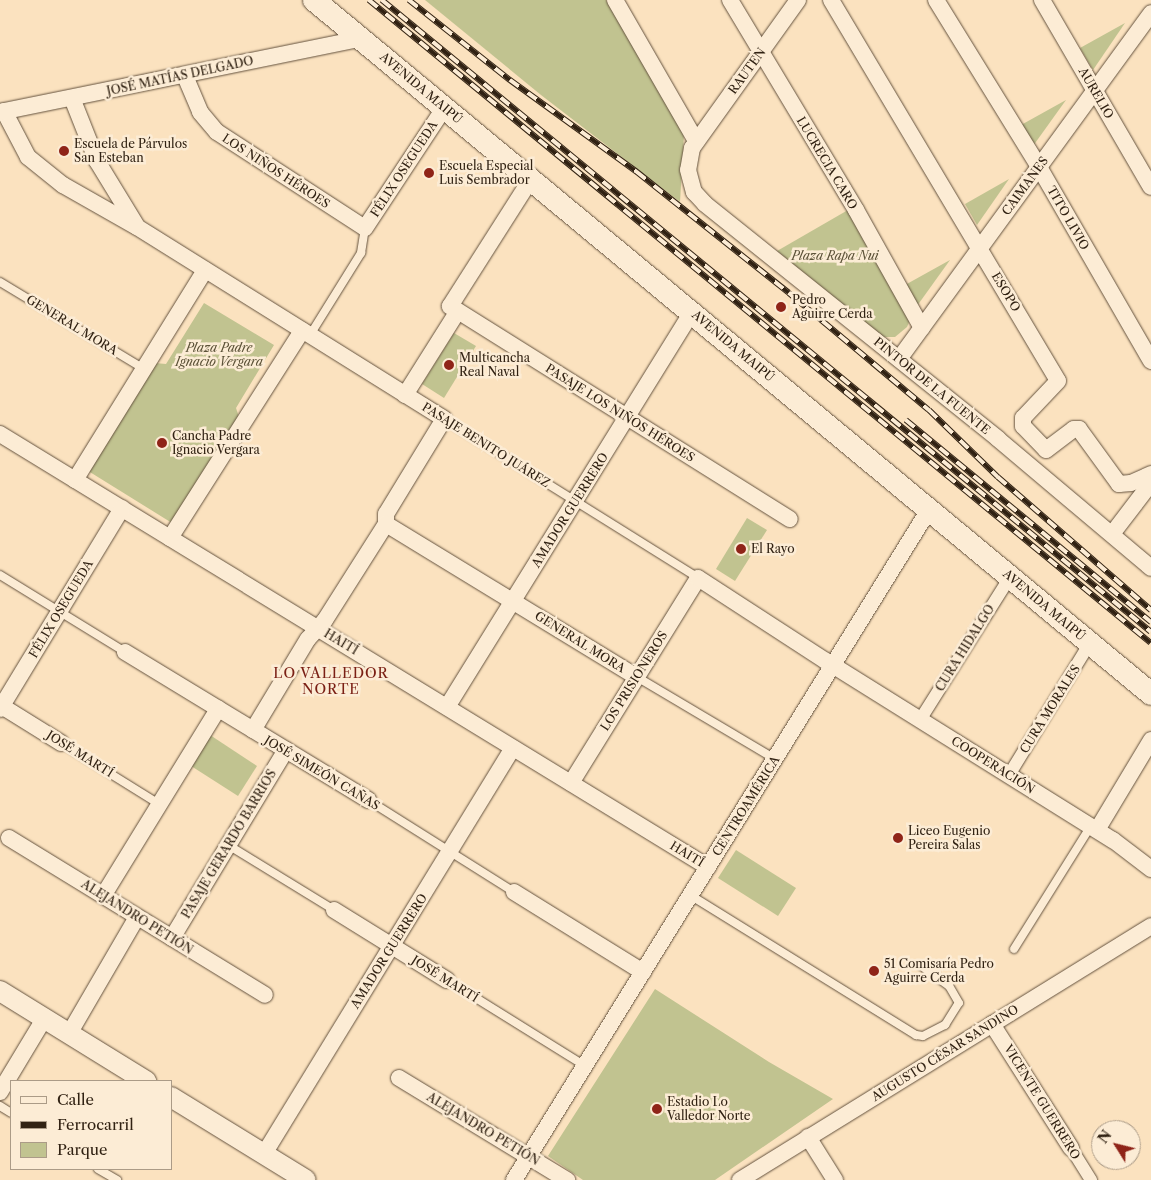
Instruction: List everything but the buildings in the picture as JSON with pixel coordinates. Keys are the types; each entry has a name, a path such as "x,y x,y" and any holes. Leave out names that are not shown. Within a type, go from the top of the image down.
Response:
{"main road":[{"name":"AVENIDA MAIPÚ","path":"314,0 930,508 1151,694"}],"street":[{"path":"614,0 696,141"},
{"name":"LUCRECIA CARO","path":"730,0 856,210 922,328"},
{"name":"RAUTEN","path":"696,141 798,0"},
{"name":"ESOPO","path":"831,0 1058,381 1023,418 1022,426 1046,450 1074,429 1078,429 1119,484 1151,474"},
{"name":"TITO LIVIO","path":"936,0 1039,167 1151,361"},
{"name":"AURELIO","path":"1042,0 1151,186"},
{"name":"CAIMANES","path":"899,359 1151,13"},
{"name":"JOSÉ MATÍAS DELGADO","path":"2,112 360,39"},
{"name":"LOS NIÑOS HÉROES","path":"185,76 200,112 217,132 365,228"},
{"name":"PASAJE BENITO JUÁREZ","path":"72,98 96,161 137,227"},
{"name":"FÉLIX OSEGUEDA","path":"365,228 444,108"},
{"name":"PASAJE BENITO JUÁREZ","path":"2,112 28,157 63,185 137,227 444,419"},
{"name":"PINTOR DE LA FUENTE","path":"696,141 689,155 688,170 690,185 698,198 899,359 1151,568"},
{"path":"405,395 531,179"},
{"path":"75,480 205,270"},
{"name":"PASAJE LOS NIÑOS HÉROES","path":"454,309 790,519"},
{"name":"AMADOR GUERRERO","path":"447,707 692,312"},
{"name":"FÉLIX OSEGUEDA","path":"170,538 306,333"},
{"path":"253,730 308,640 318,628 386,524 386,514 444,419"},
{"name":"HAITÍ","path":"0,434 708,867"},
{"path":"1112,534 1151,483"},
{"name":"FÉLIX OSEGUEDA","path":"1,707 122,508"},
{"name":"CENTROAMÉRICA","path":"514,1180 930,508"},
{"name":"GENERAL MORA","path":"386,524 636,677"},
{"name":"CURA HIDALGO","path":"920,720 1010,577"},
{"name":"PASAJE BENITO JUÁREZ","path":"698,578 833,666"},
{"name":"LOS PRISIONEROS","path":"571,783 698,578"},
{"name":"CURA MORALES","path":"1009,775 1090,644"},
{"name":"JOSÉ SIMEÓN CAÑAS","path":"125,652 368,800"},
{"name":"COOPERACIÓN","path":"833,666 1126,848 1151,869"},
{"name":"JOSÉ MARTÍ","path":"1,707 61,743"},
{"path":"103,896 218,709"},
{"path":"1094,828 1151,740"},
{"name":"AMADOR GUERRERO","path":"264,1154 513,748"},
{"name":"PASAJE GERARDO BARRIOS","path":"172,938 286,750"},
{"name":"ALEJANDRO PETIÓN","path":"9,838 265,995"},
{"name":"JOSÉ SIMEÓN CAÑAS","path":"514,892 643,972"},
{"name":"JOSÉ MARTÍ","path":"334,910 447,980"},
{"path":"69,1034 137,917"},
{"name":"AUGUSTO CÉSAR SANDINO","path":"740,1180 1151,926"},
{"path":"0,991 144,1080"},
{"path":"0,1092 44,1018"},
{"name":"VICENTE GUERRERO","path":"992,1024 1091,1180"},
{"name":"ALEJANDRO PETIÓN","path":"399,1078 567,1180"},
{"path":"172,1098 306,1180"},
{"path":"808,1137 835,1180"}],"lane":[{"name":"FÉLIX OSEGUEDA","path":"306,333 361,253 365,228"},
{"name":"GENERAL MORA","path":"0,282 144,369"},
{"name":"PASAJE BENITO JUÁREZ","path":"444,419 698,578"},
{"name":"JOSÉ SIMEÓN CAÑAS","path":"0,575 125,652"},
{"name":"GENERAL MORA","path":"636,677 775,759"},
{"name":"JOSÉ MARTÍ","path":"61,743 159,804"},
{"name":"JOSÉ SIMEÓN CAÑAS","path":"368,800 514,892"},
{"path":"1014,949 1094,828"},
{"name":"JOSÉ MARTÍ","path":"228,845 334,910"},
{"path":"690,895 916,1035 923,1036 945,1025 958,1003 949,986 921,966"},
{"name":"JOSÉ MARTÍ","path":"447,980 585,1066"},
{"path":"100,1170 116,1180"}],"green space":[{"path":"425,0 606,0 684,134 680,202 541,95"},
{"path":"1125,23 1093,70 1080,48"},
{"path":"1066,100 1033,146 1021,125"},
{"path":"1009,179 977,225 965,204"},
{"name":"Plaza Rapa Nui","path":"848,210 910,320 907,327 895,337 883,337 777,251"},
{"path":"950,260 917,306 905,285"},
{"name":"Cancha Padre Ignacio Vergara","path":"204,303 274,345 236,408 239,417 172,523 85,469 155,363 166,364"},
{"name":"Multicancha Real Naval","path":"454,333 476,346 444,398 422,384"},
{"name":"El Rayo","path":"747,518 767,530 735,581 716,569"},
{"path":"207,733 257,766 238,796 188,764"},
{"path":"736,850 796,888 778,916 718,878"},
{"name":"Estadio Lo Valledor Norte","path":"655,989 769,1062 833,1099 715,1180 583,1180 548,1156"}],"railway":[{"path":"369,0 1151,643"},
{"path":"382,0 1151,632"},
{"path":"409,0 510,80 637,172 789,293 929,410 998,477 1151,610"},
{"path":"906,420 1151,622"}],"place":[{"name":"Escuela de Párvulos San Esteban","path":"64,151"},
{"name":"Escuela Especial Luis Sembrador","path":"429,173"},
{"name":"Pedro Aguirre Cerda","path":"781,307"},
{"name":"Multicancha Real Naval","path":"449,365"},
{"name":"Cancha Padre Ignacio Vergara","path":"162,443"},
{"name":"El Rayo","path":"741,549"},
{"name":"Liceo Eugenio Pereira Salas","path":"898,838"},
{"name":"51 Comisaría Pedro Aguirre Cerda","path":"874,971"},
{"name":"Estadio Lo Valledor Norte","path":"657,1109"}],"district":[{"name":"LO VALLEDOR NORTE","path":"331,682"}],"park label":[{"name":"Plaza Padre Ignacio Vergara","path":"219,355"}]}
